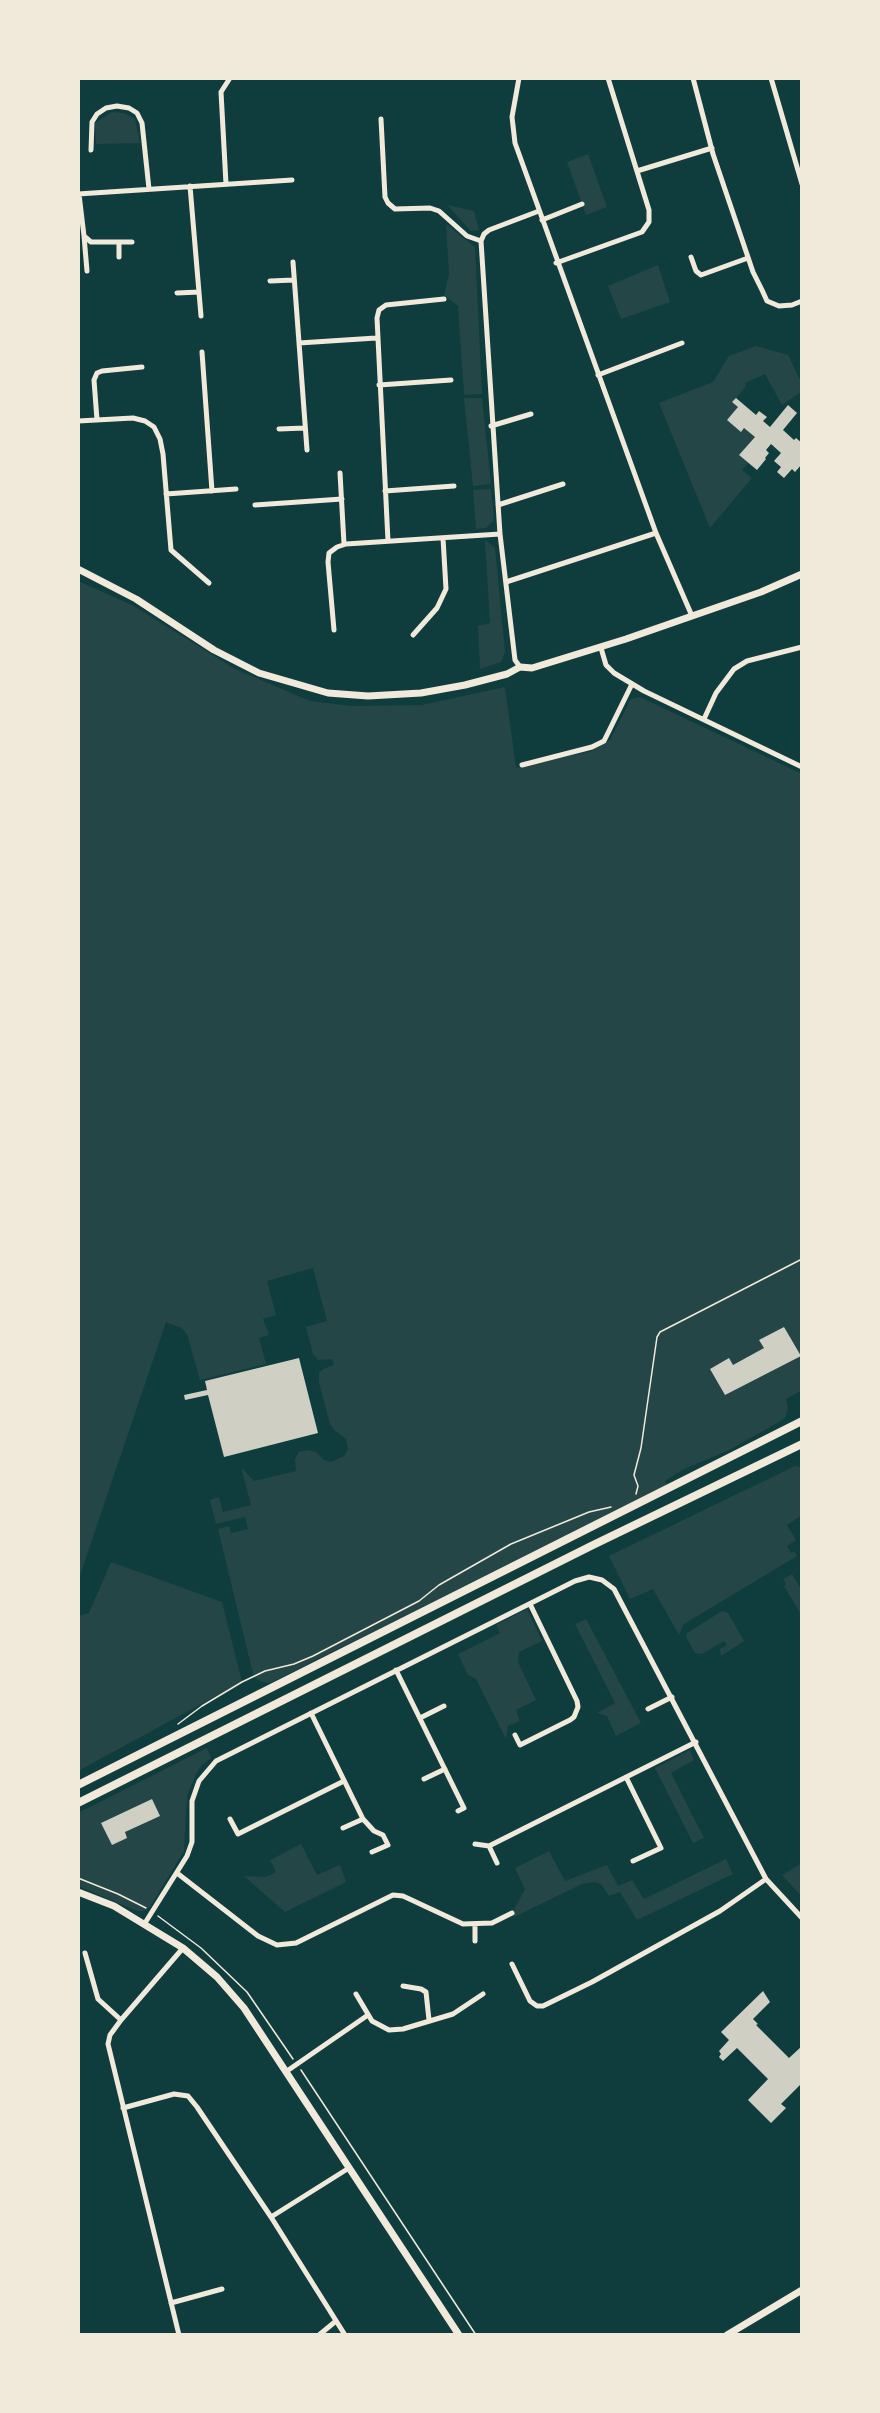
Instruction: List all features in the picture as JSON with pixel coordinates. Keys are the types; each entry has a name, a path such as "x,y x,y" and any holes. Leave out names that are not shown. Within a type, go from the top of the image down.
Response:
{"highway":[{"path":"78,1785 802,1421"},
{"path":"78,1803 593,1545 802,1444"}],"street":[{"path":"226,184 220,92 230,78"},
{"path":"519,78 512,117 514,144 656,533 692,616"},
{"path":"556,262 642,232 649,222 649,210 608,78"},
{"path":"693,78 712,148 748,258 767,301 779,306 802,302"},
{"path":"771,78 802,184"},
{"path":"91,150 92,122 97,114 106,108 117,106 129,108 137,113 142,123 149,189"},
{"path":"381,119 385,197 388,203 395,209 430,208 439,211 467,236 481,241"},
{"path":"637,171 712,148"},
{"path":"87,271 78,194 292,180"},
{"path":"190,186 201,316"},
{"path":"542,220 582,204"},
{"path":"520,667 516,660 500,534 491,426 481,241 489,230 539,212"},
{"path":"84,236 91,243 132,242"},
{"path":"119,242 119,257"},
{"path":"691,257 696,271 701,275"},
{"path":"701,275 748,258"},
{"path":"293,262 307,450"},
{"path":"700,284 701,275"},
{"path":"270,281 294,280"},
{"path":"177,293 199,292"},
{"path":"388,541 376,318 379,310 386,305 444,299"},
{"path":"299,343 376,338"},
{"path":"598,375 682,343"},
{"path":"202,352 212,491"},
{"path":"97,420 94,380 97,373 142,367"},
{"path":"379,385 451,380"},
{"path":"491,426 531,414"},
{"path":"78,421 133,418 145,421 154,427 160,439 171,550 209,583"},
{"path":"279,429 305,428"},
{"path":"340,473 344,544"},
{"path":"498,505 563,484"},
{"path":"385,491 454,486"},
{"path":"166,494 236,489"},
{"path":"255,505 342,500"},
{"path":"506,582 656,533"},
{"path":"334,630 328,562 330,554 337,547 344,544 500,534"},
{"path":"413,636 437,608 446,589 443,538"},
{"path":"78,569 136,599 214,650 250,668 292,684 328,693 368,696 422,693 507,674 520,667 532,668 601,648 761,592 802,574"},
{"path":"704,719 723,681 734,669 747,661 802,647"},
{"path":"601,648 606,665 632,684 802,767"},
{"path":"522,765 592,747 604,741 632,684"},
{"path":"145,1923 187,1856 192,1842 192,1801 199,1781 216,1761 581,1578 596,1577 614,1588 766,1879 802,1918"},
{"path":"515,1735 520,1744 570,1720 574,1717 578,1707 530,1604"},
{"path":"396,1670 464,1808 458,1811"},
{"path":"648,1709 672,1697"},
{"path":"420,1718 444,1706"},
{"path":"311,1713 363,1819 374,1831 383,1835 388,1845 372,1852"},
{"path":"475,1844 489,1846 696,1742"},
{"path":"424,1779 445,1769"},
{"path":"626,1777 661,1848 633,1861"},
{"path":"230,1819 238,1834 344,1781"},
{"path":"343,1828 363,1819"},
{"path":"489,1846 497,1863"},
{"path":"177,1873 258,1936 277,1945 296,1943 393,1895 403,1896 463,1924 492,1923 512,1913"},
{"path":"512,1964 530,2001 537,2006 548,2003 592,1982 701,1922 766,1879"},
{"path":"78,1892 114,1906 183,1948 217,1977 244,2008 459,2335"},
{"path":"474,1941 475,1925"},
{"path":"179,2335 108,2044 110,2035 121,2020 183,1948"},
{"path":"85,1953 98,1999 121,2020"},
{"path":"403,1986 422,1989 426,1992 429,2020"},
{"path":"356,1994 368,2015 379,2026 389,2030 403,2029 453,2014 483,1994"},
{"path":"286,2071 368,2015"},
{"path":"123,2108 174,2094 188,2096 198,2107 271,2217 345,2335"},
{"path":"271,2217 349,2168"},
{"path":"171,2303 222,2289"},
{"path":"727,2335 802,2290"},
{"path":"320,2335 336,2321"}],"path":[{"path":"635,1497 638,1486 634,1475 641,1448 657,1336 660,1332 802,1259"},
{"path":"172,1728 202,1706 242,1682 265,1671 294,1664 345,1639 419,1601 439,1585 511,1544 589,1512 612,1506"},
{"path":"78,1878 118,1894"}],"shaded area":[{"path":"112,112 124,113 135,119 140,143 96,144 95,123"},
{"path":"588,154 607,207 586,215 567,162"},
{"path":"447,205 474,211 479,230 471,231"},
{"path":"446,224 475,247 482,394 464,395 458,306 444,295 449,274"},
{"path":"658,265 670,302 621,319 608,286"},
{"path":"756,346 788,355 802,384 802,391 782,405 765,374 745,383 746,386 733,402 738,407 741,431 744,428 755,437 739,455 748,463 742,470 752,478 710,528 659,403 713,382 729,356"},
{"path":"464,398 482,398 491,484 473,486"},
{"path":"491,489 494,520 486,528 476,529 473,490"},
{"path":"485,540 495,548 505,652 501,662 480,669 478,626 490,623"},
{"path":"78,581 134,606 235,669 310,701 352,706 422,705 505,687 516,768 592,751 610,740 631,699 640,697 802,774 802,1390 786,1399 788,1408 785,1418 729,1450 682,1470 665,1481 667,1485 270,1683 255,1678 252,1670 218,1529 229,1526 231,1533 248,1529 245,1517 216,1524 210,1500 219,1497 223,1512 251,1505 241,1467 254,1481 296,1471 295,1459 299,1452 307,1450 316,1452 324,1460 331,1462 344,1456 348,1449 346,1439 330,1424 319,1383 319,1373 334,1365 332,1359 318,1360 313,1354 306,1327 327,1321 313,1268 267,1281 276,1315 263,1319 269,1335 259,1338 266,1364 200,1380 187,1334 181,1328 166,1322 78,1581"},
{"path":"795,1466 802,1467 802,1515 787,1525 796,1540 787,1546 791,1553 794,1551 797,1556 684,1624 679,1635 653,1589 630,1599 609,1556"},
{"path":"111,1562 222,1602 242,1682 78,1771 78,1616 89,1613"},
{"path":"792,1574 802,1591 802,1616 784,1586 786,1584 783,1579"},
{"path":"527,1609 542,1641 519,1652 518,1662 536,1700 516,1710 520,1721 508,1726 506,1739 476,1679 468,1675 458,1654 500,1633 496,1625"},
{"path":"722,1611 728,1613 744,1641 721,1656 720,1649 727,1645 724,1641 702,1654 695,1653 686,1637 687,1633"},
{"path":"586,1619 641,1723 616,1736 607,1716 597,1713 615,1703 575,1624"},
{"path":"207,1748 211,1758 201,1766 187,1796 184,1851 150,1907 144,1911 137,1911 78,1886 78,1813"},
{"path":"690,1750 694,1760 671,1773 704,1838 693,1843 655,1768"},
{"path":"301,1844 317,1875 340,1865 346,1882 285,1912 244,1876 266,1877 276,1872 270,1860"},
{"path":"549,1851 565,1881 607,1865 618,1886 632,1880 644,1899 726,1859 733,1874 637,1920 620,1892 609,1896 601,1884 595,1882 582,1884 514,1917 512,1913 525,1889 515,1868"},
{"path":"802,1863 802,1897 782,1875"}],"building":[{"path":"736,398 756,415 759,411 767,417 763,421 770,427 788,405 797,413 783,430 794,440 796,438 802,443 802,464 795,472 792,469 784,478 777,472 781,467 774,461 781,453 771,444 766,450 769,453 766,459 757,470 739,455 755,437 744,428 741,432 727,420 738,407 732,402"},
{"path":"784,1327 801,1356 725,1395 710,1369 729,1358 733,1365 764,1348 759,1340"},
{"path":"299,1358 318,1433 224,1457 208,1395 185,1400 184,1395 207,1390 205,1381"},
{"path":"152,1799 160,1816 125,1832 127,1838 112,1845 101,1823"},
{"path":"763,1991 770,2002 753,2019 758,2024 756,2025 789,2058 802,2046 802,2083 781,2104 786,2108 771,2123 748,2100 768,2079 737,2048 723,2061 719,2057 721,2054 719,2051 729,2040 721,2032"}]}
